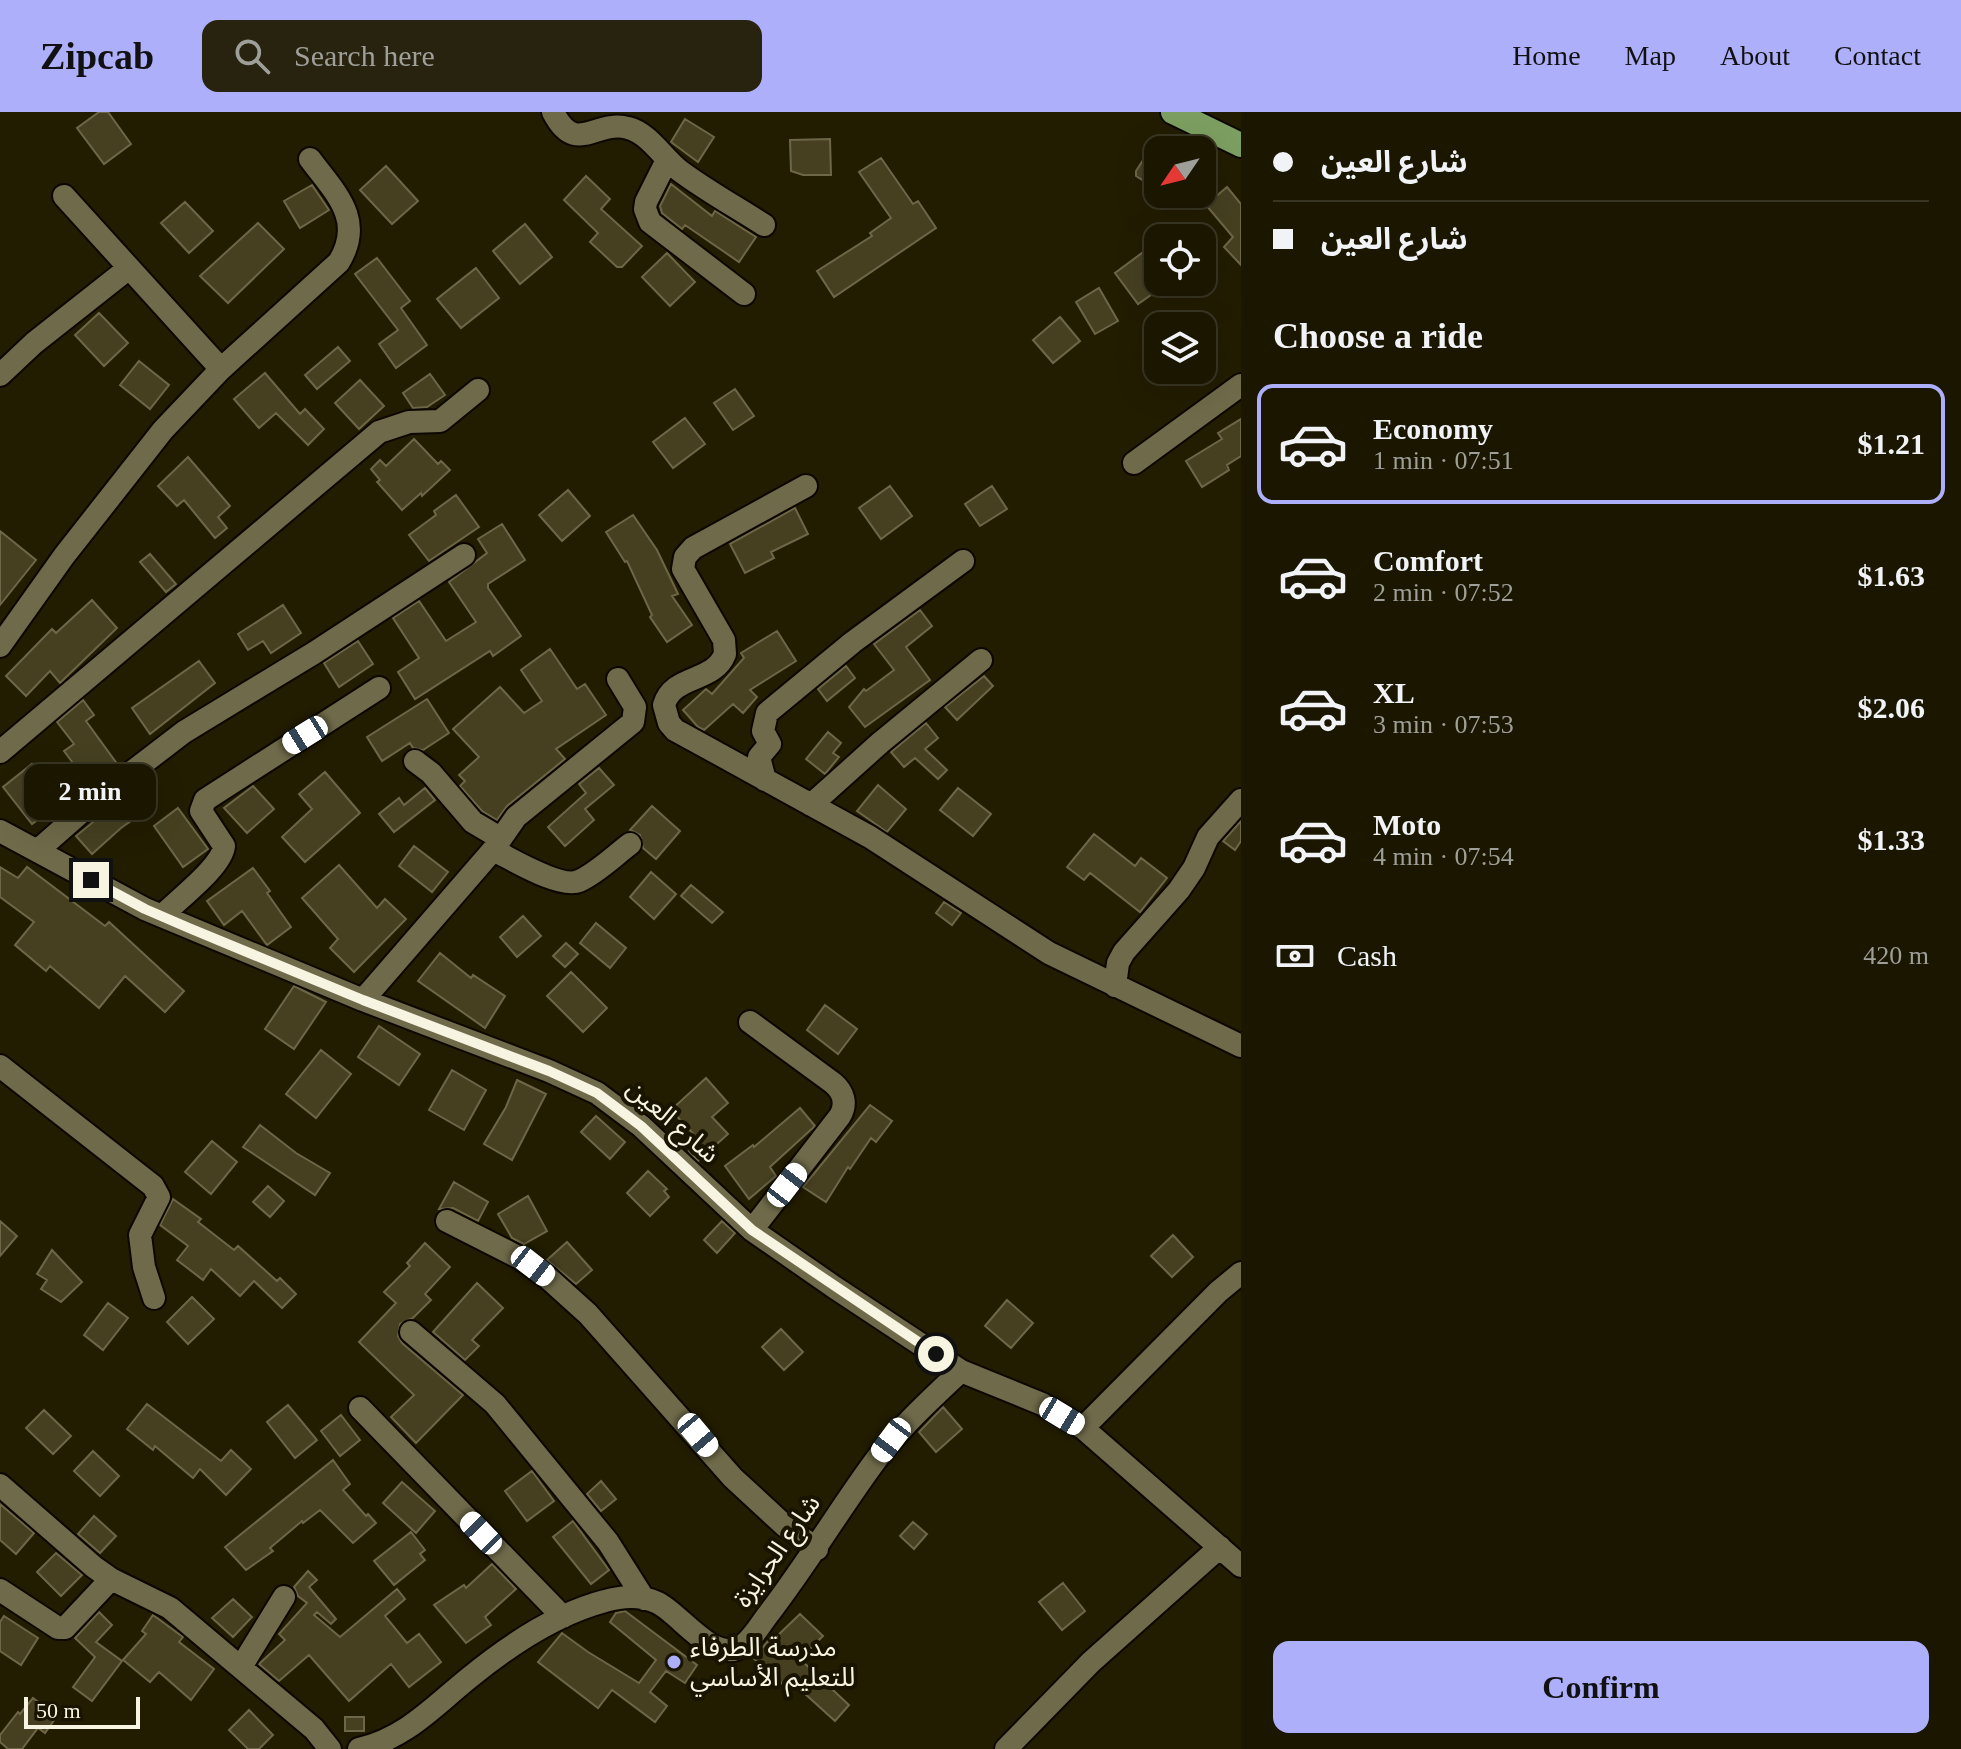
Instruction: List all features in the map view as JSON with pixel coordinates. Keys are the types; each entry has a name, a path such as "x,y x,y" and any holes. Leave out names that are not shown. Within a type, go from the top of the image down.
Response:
{"main road":[{"path":"1173,112 1241,145"}],"street":[{"path":"553,112 561,125 576,135 615,126 637,131 667,160 764,225"},
{"path":"0,646 95,515 163,430 221,369 331,271 345,251 350,228 348,216 310,159"},
{"path":"667,160 646,202 650,222 744,294"},
{"path":"64,196 221,369"},
{"path":"0,375 34,343 129,268"},
{"path":"1134,463 1241,385"},
{"path":"0,752 379,432 409,422 440,421 478,390"},
{"path":"806,486 688,552 683,563 686,574 724,640 725,654 713,671 672,689 664,705 665,715 675,730 899,854 1049,953 1241,1046"},
{"path":"37,851 94,801 184,732 314,653 464,555"},
{"path":"765,780 759,757 770,744 763,731 767,713 853,642 963,561"},
{"path":"811,805 981,660"},
{"path":"363,1000 526,808 633,722 635,707 618,679"},
{"path":"162,916 224,853 224,846 201,811 205,800 379,688"},
{"path":"415,761 431,773 496,844 557,881 571,883 584,878 630,844"},
{"path":"1115,986 1118,963 1124,952 1179,890 1194,868 1208,837 1241,800"},
{"name":"شارع العين","path":"0,831 162,916 597,1093 641,1126 752,1230 961,1371 1012,1390 1083,1428 1241,1566"},
{"path":"750,1022 833,1083 842,1093 844,1105 840,1116 752,1230"},
{"path":"0,1066 153,1186 159,1197 140,1235 144,1267 154,1298"},
{"path":"447,1221 520,1258 547,1277 588,1314 628,1357 733,1478 784,1525 817,1549"},
{"path":"1083,1428 1218,1292 1241,1273"},
{"path":"411,1332 495,1404 608,1542 644,1599"},
{"name":"شارع الحرايزة","path":"644,1599 658,1603 710,1644 724,1651 737,1649 749,1640 817,1549 891,1440 961,1371"},
{"path":"360,1408 563,1617"},
{"path":"0,1485 111,1579 170,1608 314,1729 330,1749"},
{"path":"1006,1749 1091,1662 1220,1547"},
{"path":"0,1590 58,1628 65,1628 111,1579"},
{"path":"241,1667 284,1597"},
{"path":"359,1749 380,1744 430,1714 469,1678 521,1640 563,1617 605,1601 630,1597 644,1599"}],"building":[{"path":"99,112 108,112 131,144 104,164 77,128"},
{"path":"685,119 714,137 698,162 671,142"},
{"path":"830,139 831,175 803,175 791,171 790,140"},
{"path":"881,158 913,204 918,201 936,228 834,297 817,271 872,236 870,233 891,218 859,172"},
{"path":"1144,159 1144,181 1136,176"},
{"path":"386,166 418,201 392,224 360,190"},
{"path":"586,176 610,199 601,209 642,246 622,267 617,267 590,242 598,233 564,200"},
{"path":"671,184 712,216 715,211 756,237 739,262 685,225 682,229 662,213 660,206"},
{"path":"312,185 329,210 300,228 284,201"},
{"path":"1227,187 1241,204 1241,265 1224,247 1233,237 1209,208 1216,208 1216,196"},
{"path":"185,202 213,231 189,253 161,223"},
{"path":"258,223 284,249 228,303 200,276"},
{"path":"525,224 552,257 520,284 493,251"},
{"path":"1144,251 1144,296 1149,296 1138,304 1115,273"},
{"path":"667,253 695,282 670,306 642,277"},
{"path":"377,258 410,301 401,308 427,345 396,368 379,344 398,330 355,274"},
{"path":"476,268 499,298 461,328 437,299"},
{"path":"1099,288 1118,321 1095,334 1076,302"},
{"path":"99,313 128,343 104,366 75,335"},
{"path":"1060,317 1080,341 1053,363 1033,340"},
{"path":"338,347 350,361 317,389 305,375"},
{"path":"139,361 169,385 150,409 120,385"},
{"path":"265,373 300,414 305,409 324,429 308,445 276,413 259,428 234,399"},
{"path":"430,374 445,395 427,407 413,408 403,393"},
{"path":"360,380 384,406 359,429 335,403"},
{"path":"735,389 754,416 733,430 714,403"},
{"path":"685,418 705,444 673,468 653,442"},
{"path":"1241,419 1241,456 1227,465 1229,470 1202,487 1186,461 1222,439 1218,433"},
{"path":"414,439 438,464 441,461 450,470 402,510 377,482 380,480 371,469 380,460 386,466"},
{"path":"188,457 230,506 218,517 227,528 215,538 184,500 177,506 158,486"},
{"path":"890,486 912,516 881,539 859,508"},
{"path":"992,486 1007,509 980,526 965,504"},
{"path":"568,490 590,516 562,541 539,515"},
{"path":"456,495 479,527 429,561 409,535"},
{"path":"795,508 808,534 771,552 774,558 745,573 730,544"},
{"path":"633,515 657,550 678,594 672,596 692,625 667,642 650,617 652,615 627,561 606,532"},
{"path":"502,524 525,560 488,584 488,588 521,636 493,656 490,651 415,699 398,672 419,658 393,618 419,601 446,641 476,622 449,582 487,553 478,539"},
{"path":"0,531 36,560 0,605"},
{"path":"150,554 176,584 166,592 140,562"},
{"path":"92,600 117,628 60,683 50,671 26,696 6,676 52,629 56,633"},
{"path":"283,605 301,633 271,653 263,641 248,650 238,634"},
{"path":"920,610 932,626 906,647 930,680 865,727 849,707 864,689 866,691 894,670 874,644"},
{"path":"777,631 796,661 750,690 757,697 743,713 733,704 704,730 698,727 683,710 706,689 712,694 744,658 741,653"},
{"path":"358,641 373,664 339,687 324,663"},
{"path":"550,649 577,689 585,684 606,715 556,749 565,759 507,806 497,820 482,811 460,786 465,781 459,775 479,757 453,729 500,687 524,713 542,701 521,670"},
{"path":"199,661 215,683 150,734 132,708"},
{"path":"846,666 855,678 827,701 818,689"},
{"path":"984,676 993,686 957,720 945,707"},
{"path":"427,699 449,733 423,750 413,748 410,743 382,761 367,737"},
{"path":"83,700 94,715 86,721 118,765 90,786 64,751 74,744 57,722"},
{"path":"926,723 938,738 925,749 947,770 938,779 915,758 904,767 891,752"},
{"path":"828,732 841,743 833,753 839,757 825,774 806,759"},
{"path":"32,764 61,802 32,824 3,787"},
{"path":"599,768 614,785 585,809 594,820 565,846 548,827 586,793 579,784"},
{"path":"325,772 360,813 305,862 282,837 312,809 299,794"},
{"path":"878,785 906,809 887,832 857,811"},
{"path":"253,786 274,809 247,833 224,808"},
{"path":"136,787 151,807 92,854 76,836"},
{"path":"425,788 435,800 394,832 379,814 399,798 404,805"},
{"path":"958,788 991,814 973,836 940,810"},
{"path":"652,806 680,831 656,859 643,848 640,835 630,830"},
{"path":"178,808 208,849 183,867 154,826"},
{"path":"1241,821 1241,841 1235,850 1223,841"},
{"path":"1094,834 1135,866 1141,858 1167,878 1140,912 1090,873 1084,880 1067,867"},
{"path":"414,846 448,872 432,892 399,866"},
{"path":"339,865 377,908 385,899 406,919 354,972 330,948 338,939 302,898"},
{"path":"0,867 18,878 27,867 105,926 109,922 184,991 165,1012 125,976 99,1008 50,966 46,971 15,945 34,922 0,897"},
{"path":"253,868 291,927 267,945 242,911 224,925 207,901"},
{"path":"651,872 676,894 654,919 630,897"},
{"path":"691,885 723,912 712,923 681,896"},
{"path":"944,902 961,913 952,925 936,913"},
{"path":"523,916 541,936 517,957 500,937"},
{"path":"596,923 626,948 610,968 580,943"},
{"path":"566,943 578,954 565,967 553,956"},
{"path":"440,953 471,978 473,975 505,996 485,1028 418,981"},
{"path":"571,972 607,1008 583,1032 547,996"},
{"path":"294,986 326,1002 294,1049 265,1029"},
{"path":"825,1005 857,1029 838,1054 807,1030"},
{"path":"379,1026 420,1054 399,1085 358,1057"},
{"path":"321,1050 351,1074 316,1118 286,1094"},
{"path":"452,1070 486,1090 464,1130 429,1110"},
{"path":"706,1078 728,1103 712,1117 728,1134 698,1161 689,1151 700,1141 671,1110"},
{"path":"517,1080 546,1094 512,1160 484,1144 506,1107"},
{"path":"870,1105 892,1121 876,1142 871,1138 826,1202 803,1187"},
{"path":"800,1108 815,1126 770,1167 776,1176 749,1199 725,1166 754,1147"},
{"path":"596,1116 625,1142 610,1159 581,1132"},
{"path":"260,1125 296,1153 330,1173 315,1195 243,1147"},
{"path":"212,1141 237,1162 211,1194 185,1172"},
{"path":"648,1171 667,1189 664,1191 669,1197 650,1216 627,1193"},
{"path":"454,1182 488,1202 478,1221 453,1208 439,1209"},
{"path":"268,1186 284,1201 270,1217 253,1202"},
{"path":"528,1196 547,1231 524,1244 512,1238 498,1214"},
{"path":"173,1199 201,1219 198,1222 234,1250 238,1246 296,1294 282,1308 254,1281 240,1296 211,1269 203,1280 177,1260 188,1246 160,1225"},
{"path":"0,1221 17,1236 0,1256"},
{"path":"722,1221 735,1233 717,1253 704,1240"},
{"path":"1173,1235 1193,1257 1172,1277 1151,1256"},
{"path":"567,1242 592,1270 576,1284 547,1260"},
{"path":"425,1243 450,1267 425,1294 431,1300 413,1318 400,1324 398,1336 402,1343 463,1395 416,1443 391,1417 414,1395 359,1342 396,1303 384,1292 410,1266 407,1263"},
{"path":"52,1250 82,1282 61,1302 41,1289 47,1280 37,1274"},
{"path":"477,1283 503,1308 472,1340 479,1346 465,1360 433,1332"},
{"path":"192,1297 214,1319 188,1344 167,1322"},
{"path":"1007,1300 1033,1323 1011,1348 985,1326"},
{"path":"108,1303 128,1318 103,1350 84,1335"},
{"path":"781,1329 803,1352 784,1370 762,1347"},
{"path":"147,1404 221,1461 231,1450 251,1469 226,1495 200,1469 193,1478 155,1446 153,1450 127,1429"},
{"path":"288,1405 317,1440 295,1458 267,1422"},
{"path":"943,1407 962,1429 936,1452 919,1432"},
{"path":"44,1410 71,1436 53,1454 26,1428"},
{"path":"341,1415 360,1440 340,1456 321,1431"},
{"path":"93,1451 119,1476 100,1496 74,1471"},
{"path":"333,1460 350,1484 343,1490 376,1523 353,1543 320,1510 302,1521 270,1548 273,1551 246,1570 225,1547"},
{"path":"532,1471 554,1501 527,1521 505,1491"},
{"path":"601,1481 616,1499 601,1511 587,1494"},
{"path":"402,1482 435,1511 416,1533 383,1503"},
{"path":"0,1504 34,1533 16,1554 0,1540"},
{"path":"94,1516 116,1536 100,1553 78,1534"},
{"path":"573,1521 609,1570 591,1584 553,1537"},
{"path":"913,1522 927,1534 914,1549 900,1536"},
{"path":"411,1532 425,1550 420,1554 425,1560 394,1585 374,1561"},
{"path":"56,1553 82,1575 61,1596 37,1572"},
{"path":"492,1564 516,1589 485,1617 491,1625 466,1643 434,1605 464,1585 466,1588"},
{"path":"308,1571 317,1580 309,1587 336,1619 331,1624 317,1612 314,1615 340,1637 397,1589 405,1599 385,1616 407,1643 419,1634 441,1662 409,1687 391,1664 349,1701 309,1655 279,1681 259,1664 285,1640 279,1634 307,1603 298,1596 294,1587"},
{"path":"1063,1583 1085,1611 1062,1630 1039,1602"},
{"path":"233,1599 252,1617 233,1637 212,1618"},
{"name":"مدرسة الطرفاء للتعليم الأساسي","path":"625,1611 697,1665 685,1683 666,1671 650,1692 667,1706 655,1722 612,1690 598,1708 538,1662 562,1633 639,1683 656,1660 610,1622 616,1613"},
{"path":"99,1612 112,1625 96,1642 122,1661 92,1701 73,1687 95,1657 75,1638"},
{"path":"800,1614 823,1636 800,1659 849,1705 835,1721 793,1683 788,1689 753,1658"},
{"path":"153,1615 183,1637 179,1642 214,1669 191,1700 159,1672 150,1682 123,1660 146,1634 142,1631"},
{"path":"4,1616 38,1638 21,1665 0,1651 0,1622"},
{"path":"33,1698 57,1716 45,1733 38,1728 22,1749 8,1749 0,1742 0,1735"},
{"path":"249,1710 273,1735 259,1749 248,1749 229,1730"},
{"path":"345,1717 364,1717 364,1731 345,1731"}],"place":[{"name":"مدرسة الطرفاء للتعليم الأساسي","path":"674,1662"}],"route":[{"path":"91,880 189,928 597,1093 641,1126 752,1230 936,1354"}]}
